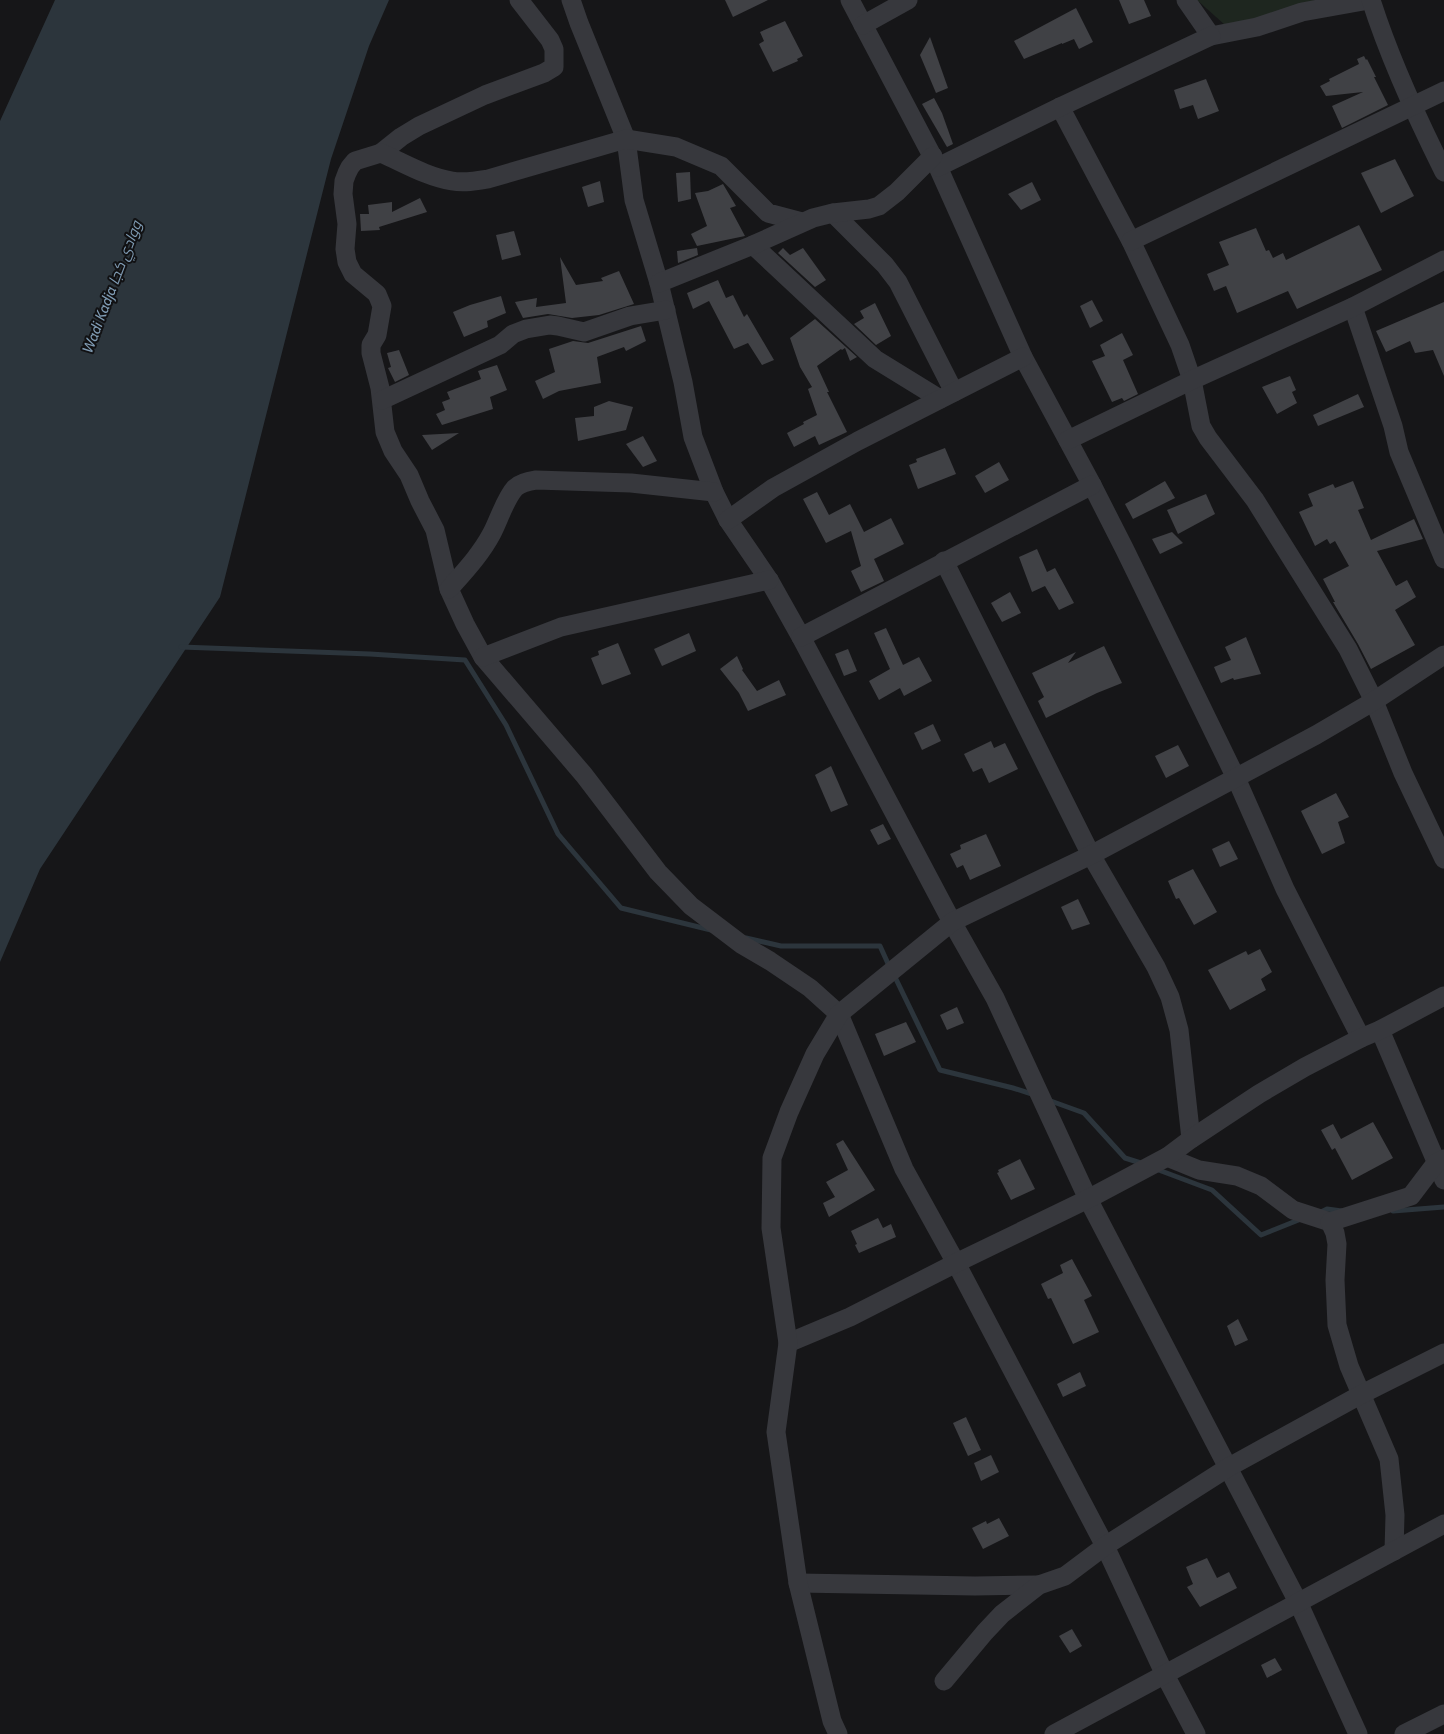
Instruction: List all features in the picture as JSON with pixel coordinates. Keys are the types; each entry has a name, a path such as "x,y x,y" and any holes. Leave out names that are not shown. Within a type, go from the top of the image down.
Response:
{"street":[{"path":"519,0 550,40 554,49 554,66 544,73 486,95 419,126 381,153 361,159 350,166 344,181 345,250 347,262 353,274 377,294 382,306 378,335 371,345 371,353 382,400 385,432 393,451 409,475 435,530 449,589 483,657 584,776 658,872 691,906 741,944 810,988 839,1014 904,1169 956,1263 1105,1546 1165,1675 1196,1734"},
{"path":"571,0 626,139 634,200 666,310 683,382 693,437 714,492 728,520 768,580 801,637 952,922 995,998 1088,1199 1298,1602 1358,1734"},
{"path":"850,0 935,162 1022,357 1092,485 1236,778 1285,889 1361,1038"},
{"path":"863,25 908,0"},
{"path":"1186,0 1211,36"},
{"path":"659,283 753,245 802,222 834,213 880,206 935,162 1060,107 1211,36 1257,28 1302,12 1370,0 1383,38 1412,107 1444,172"},
{"path":"1131,241 1444,91"},
{"path":"1060,107 1131,241 1180,346 1192,380 1201,426 1255,500 1348,649 1374,701 1404,773 1444,859"},
{"path":"381,153 424,172 452,181 468,182 488,179 626,139 676,147 721,166 768,213 802,222"},
{"path":"834,213 885,265 898,282 947,395"},
{"path":"753,245 875,359 947,395"},
{"path":"1068,440 1192,380 1353,307 1444,260"},
{"path":"1353,307 1399,452 1444,559"},
{"path":"382,400 500,345 513,334 526,329 550,325 584,332 621,319 666,310"},
{"path":"728,520 773,488 858,441 1022,357"},
{"path":"449,589 477,558 515,488 526,482 536,480 631,483 714,492"},
{"path":"801,637 1092,485"},
{"path":"944,561 1091,854 1156,967 1170,997 1179,1030 1191,1139"},
{"path":"483,657 561,628 768,580"},
{"path":"838,1734 832,1721 798,1583 776,1432 788,1343 771,1228 772,1158 789,1112 815,1054 839,1014 952,922 1091,854 1316,735 1374,701 1444,655"},
{"path":"788,1343 850,1317 1088,1199 1167,1157 1259,1094 1297,1071 1444,996"},
{"path":"1167,1157 1199,1170 1237,1176 1261,1186 1293,1210 1330,1222 1411,1196 1441,1167 1380,1030"},
{"path":"1330,1222 1337,1244 1335,1280 1337,1325 1349,1366 1389,1459 1395,1515 1394,1551"},
{"path":"944,1681 1002,1614 1039,1586 1066,1576 1105,1546 1229,1468 1362,1394 1444,1352"},
{"path":"1054,1734 1444,1524"},
{"path":"798,1583 1039,1586"},
{"path":"1404,1734 1444,1714"}],"shaded area":[{"path":"1197,0 1316,0 1262,19 1225,25"}],"water":[{"name":"Wadi Kadja ووادي كجا","path":"55,0 389,0 369,46 331,159 220,597 40,869 0,962 0,121"}],"building":[{"path":"725,0 768,0 733,17"},
{"path":"1119,0 1144,0 1151,16 1129,24"},
{"path":"1076,8 1093,42 1079,49 1074,39 1024,59 1014,41"},
{"path":"785,21 803,56 797,59 798,61 773,72 759,44 764,41 760,32"},
{"path":"930,37 948,88 936,93 920,55"},
{"path":"1364,56 1376,77 1374,77 1388,105 1342,128 1332,106 1363,92 1326,96 1320,86 1330,81 1329,79 1359,64 1357,59"},
{"path":"1206,79 1219,111 1198,119 1193,105 1180,109 1174,90"},
{"path":"934,98 942,113 953,144 947,147 922,104"},
{"path":"1395,159 1414,196 1381,213 1361,173"},
{"path":"690,172 691,199 678,202 676,173"},
{"path":"600,181 604,202 588,207 582,187"},
{"path":"1032,182 1041,200 1021,210 1008,194"},
{"path":"723,184 736,206 730,208 745,236 697,246 691,234 707,226 695,193 708,191"},
{"path":"420,198 427,212 379,227 380,230 361,231 360,214 369,214 368,205 392,202 392,212"},
{"path":"1359,225 1382,270 1297,309 1288,291 1237,313 1226,286 1214,291 1207,274 1229,265 1219,242 1256,228 1266,251 1269,250 1273,258 1283,253 1286,260"},
{"path":"514,231 521,255 502,260 496,235"},
{"path":"697,248 698,255 678,263 677,251"},
{"path":"783,248 790,255 803,248 826,280 815,287 778,253"},
{"path":"560,257 576,285 603,281 601,278 619,271 634,304 599,315 572,318 548,314 523,318 515,302 537,298 536,307 566,303"},
{"path":"718,280 726,298 733,295 744,317 747,314 774,360 762,365 748,343 734,349 709,301 693,309 687,293"},
{"path":"501,296 506,313 487,321 488,327 464,337 453,312"},
{"path":"1092,300 1103,321 1090,328 1080,306"},
{"path":"1444,302 1444,376 1433,350 1415,353 1410,341 1386,352 1376,331"},
{"path":"875,303 891,336 876,345 854,324 864,318 860,311"},
{"path":"815,319 857,357 850,361 845,348 817,366 829,392 827,392 847,432 819,445 815,436 794,447 787,433 817,415 808,389 812,387 800,367 790,338"},
{"path":"641,326 646,341 626,351 624,347 597,357 601,383 559,391 543,399 535,381 555,372 549,349 573,341 588,343"},
{"path":"1122,333 1133,355 1123,360 1138,394 1124,401 1122,398 1112,402 1092,361 1105,356 1100,345"},
{"path":"399,350 409,375 395,382 388,368 391,367 387,353"},
{"path":"497,365 507,390 490,397 493,409 442,425 436,414 445,410 442,402 450,399 447,392 481,379 478,371"},
{"path":"1290,376 1296,390 1292,392 1297,403 1277,414 1262,387"},
{"path":"1358,394 1364,407 1318,426 1313,415"},
{"path":"609,401 633,407 626,430 578,441 575,418 594,416 594,407"},
{"path":"459,433 432,450 422,435"},
{"path":"643,436 657,461 643,467 626,444"},
{"path":"945,448 956,474 918,489 909,465 917,462 916,459"},
{"path":"999,462 1009,480 985,493 975,476"},
{"path":"1165,481 1175,498 1133,519 1125,504"},
{"path":"1353,481 1364,508 1358,510 1371,540 1414,519 1423,539 1377,551 1396,586 1407,580 1416,597 1395,610 1415,645 1371,669 1333,602 1335,602 1323,579 1349,566 1335,541 1330,544 1327,539 1315,546 1299,512 1313,506 1308,494 1333,484 1335,488"},
{"path":"817,492 829,515 850,504 864,532 891,518 904,544 874,559 884,581 861,592 851,571 861,566 851,531 826,543 803,499"},
{"path":"1206,494 1215,514 1178,534 1167,510"},
{"path":"1172,532 1183,543 1160,554 1152,539"},
{"path":"1037,549 1047,572 1055,568 1074,603 1059,610 1045,586 1032,592 1019,557"},
{"path":"1010,592 1021,613 1002,622 991,603"},
{"path":"886,628 903,665 919,657 932,681 904,696 900,688 879,700 869,681 890,669 874,633"},
{"path":"689,633 696,651 662,666 654,649"},
{"path":"1246,637 1261,674 1234,680 1233,678 1221,683 1214,667 1231,660 1225,647"},
{"path":"618,643 631,674 602,685 591,658 599,655 598,651"},
{"path":"1104,646 1122,683 1046,718 1038,701 1044,697 1032,673 1076,652 1068,663"},
{"path":"848,649 857,671 844,676 835,654"},
{"path":"737,656 742,670 757,691 779,680 786,695 748,711 739,693 720,669"},
{"path":"933,724 941,741 922,750 914,733"},
{"path":"991,741 994,748 1005,743 1018,769 989,783 982,768 973,772 964,754"},
{"path":"1178,745 1189,766 1166,778 1155,756"},
{"path":"831,766 848,805 831,812 815,775"},
{"path":"1336,793 1349,817 1338,822 1345,843 1322,854 1301,811"},
{"path":"883,824 891,839 878,845 870,830"},
{"path":"986,834 1001,866 970,880 963,865 957,868 950,854 961,849 960,845"},
{"path":"1229,841 1238,859 1220,867 1212,849"},
{"path":"1193,869 1217,912 1194,925 1179,898 1176,899 1168,881"},
{"path":"1078,899 1090,924 1072,930 1061,907"},
{"path":"1260,949 1272,972 1261,979 1266,990 1230,1010 1208,970 1246,951 1248,955"},
{"path":"957,1007 964,1023 947,1030 940,1015"},
{"path":"906,1022 916,1042 884,1056 875,1034"},
{"path":"1373,1122 1393,1158 1352,1180 1335,1148 1332,1150 1321,1130 1333,1124 1341,1139"},
{"path":"843,1140 875,1190 829,1217 823,1203 835,1197 826,1182 848,1170 836,1144"},
{"path":"1020,1159 1035,1189 1011,1200 997,1173 999,1172 998,1170"},
{"path":"878,1218 883,1228 891,1224 896,1237 859,1253 851,1231"},
{"path":"1072,1259 1092,1296 1084,1300 1099,1332 1073,1344 1051,1298 1048,1299 1041,1284 1063,1273 1060,1265"},
{"path":"1238,1319 1248,1340 1235,1346 1227,1326"},
{"path":"1080,1372 1086,1386 1063,1397 1057,1384"},
{"path":"966,1417 981,1450 968,1456 953,1423"},
{"path":"991,1455 999,1472 981,1481 974,1463"},
{"path":"999,1518 1009,1536 983,1549 972,1528 986,1521 987,1524"},
{"path":"1207,1558 1217,1578 1229,1572 1237,1588 1200,1607 1187,1587 1193,1584 1186,1567"},
{"path":"1072,1629 1082,1646 1070,1653 1059,1636"},
{"path":"1275,1658 1282,1670 1267,1678 1261,1665"}],"waterway":[{"path":"181,647 370,654 465,660 506,725 558,834 621,908 711,930"},
{"path":"746,938 781,946 880,946 890,968"},
{"path":"894,975 940,1070 1035,1095"},
{"path":"1048,1100 1084,1113 1125,1158 1144,1164"},
{"path":"1156,1169 1212,1190 1261,1235 1301,1219"},
{"path":"1393,1211 1444,1207"},
{"path":"1319,1213 1327,1209 1342,1211"}]}
